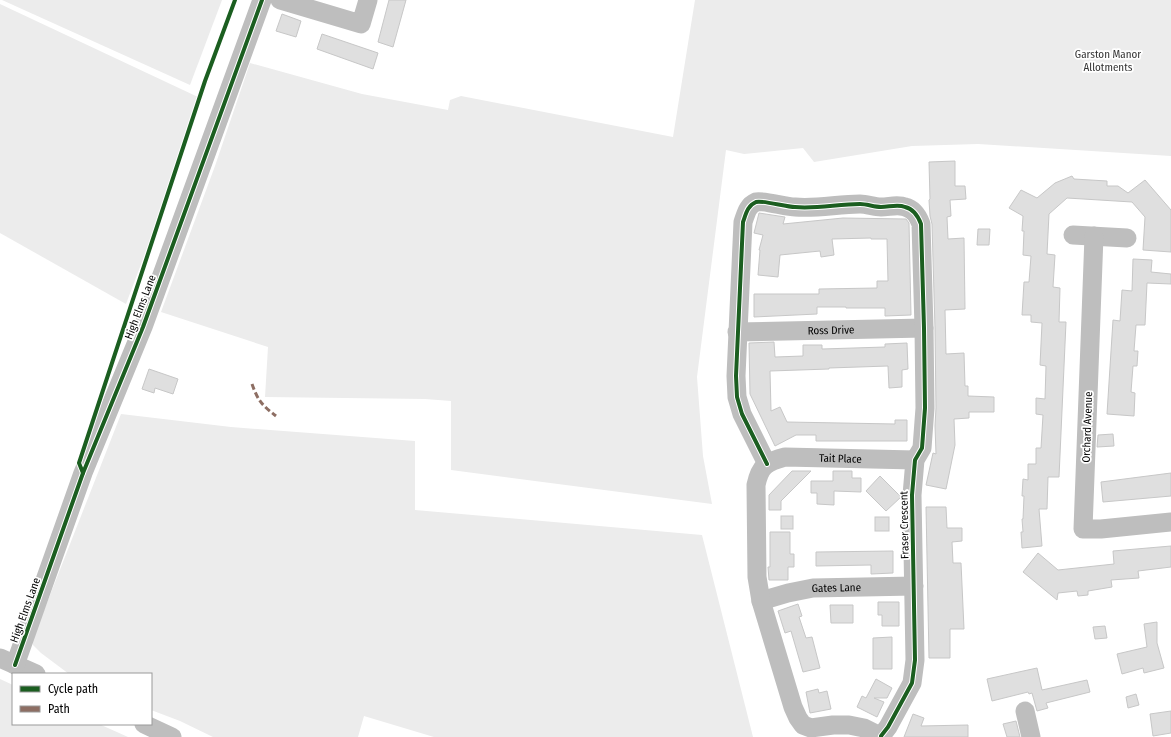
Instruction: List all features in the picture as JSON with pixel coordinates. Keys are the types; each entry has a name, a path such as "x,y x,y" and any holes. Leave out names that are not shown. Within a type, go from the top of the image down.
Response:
{"street":[{"name":"High Elms Lane","path":"8,661 144,327 262,0"},
{"path":"280,0 361,24 368,0"},
{"name":"Fraser Crescent","path":"737,332 743,222 747,210 752,205 757,202 764,201 794,207 814,208 860,204 879,207 905,206 916,213 921,224 924,328 924,415 922,448 915,460 912,495 915,660 912,683 882,737"},
{"path":"1072,235 1127,238"},
{"name":"Orchard Avenue","path":"1094,236 1083,529 1101,529 1171,522"},
{"name":"Ross Drive","path":"737,332 924,328"},
{"path":"737,332 737,397 742,414 767,464 758,475 756,485 757,577 761,601 793,707 803,725 811,728 849,725 864,728 882,737"},
{"name":"Tait Place","path":"767,464 773,460 785,457 915,460"},
{"name":"Gates Lane","path":"761,601 788,593 813,588 914,586"},
{"path":"8,661 34,673"},
{"path":"1025,711 1031,737"},
{"path":"146,725 172,737"}],"green space":[{"path":"2,0 222,0 190,85"},
{"name":"Garston Manor Allotments","path":"695,0 1171,0 1171,156 978,144 912,146 814,162 803,148 744,154 726,150 697,377 703,456 712,504 451,470 451,401 425,399 265,397 268,347 161,312 215,166 250,63 362,94 448,110 450,100 461,96 673,137"},
{"path":"0,4 198,97 157,222 126,304 0,233"},
{"path":"121,414 231,427 415,441 415,510 702,535 753,737 434,737 364,716 358,737 213,737 180,721 152,710 152,673 68,673 41,653 33,645 32,641"},
{"path":"0,679 12,685 12,725 101,725 128,737 0,737"}],"building":[{"path":"389,0 406,0 393,47 378,42"},
{"path":"282,14 301,21 296,37 276,31"},
{"path":"322,34 378,53 373,69 317,49"},
{"path":"955,161 955,186 965,186 966,199 950,200 951,216 947,217 948,239 964,238 965,309 945,310 946,354 964,353 965,386 968,386 968,396 994,397 994,412 969,412 969,418 954,419 955,445 946,489 926,485 933,453 936,454 935,328 932,224 929,200 929,162"},
{"path":"1072,176 1074,179 1107,181 1107,186 1118,186 1128,193 1145,180 1171,210 1171,252 1143,250 1145,217 1132,202 1067,198 1049,214 1047,254 1055,255 1053,287 1060,288 1059,322 1066,322 1059,477 1048,477 1047,509 1039,509 1042,546 1022,548 1021,532 1023,532 1022,519 1024,496 1022,496 1023,479 1028,480 1028,464 1036,464 1036,448 1041,448 1043,415 1036,414 1036,398 1045,399 1046,366 1040,365 1042,323 1031,322 1031,315 1022,315 1024,282 1029,282 1031,256 1023,255 1023,216 1009,208 1021,190 1037,198 1055,183"},
{"path":"759,213 785,217 783,224 843,218 906,219 909,223 911,315 885,316 885,308 817,307 817,314 754,317 754,294 819,294 819,289 877,288 877,281 888,281 887,239 871,238 832,239 834,255 821,257 820,251 780,255 778,277 758,275 759,250 763,235 754,233"},
{"path":"978,229 990,229 989,245 977,245"},
{"path":"1133,259 1152,260 1151,272 1171,274 1171,284 1147,283 1145,325 1136,325 1134,351 1138,351 1137,366 1133,366 1131,392 1135,393 1134,416 1107,414 1113,320 1120,321 1122,290 1132,291"},
{"path":"774,342 775,357 803,356 803,345 822,345 822,349 885,347 885,344 907,343 908,369 902,370 902,387 889,388 888,366 770,371 771,411 780,407 787,422 895,424 895,420 907,420 907,441 816,441 816,435 796,435 775,446 750,394 749,343"},
{"path":"149,369 178,379 173,394 155,388 154,393 142,389"},
{"path":"1113,434 1114,446 1097,447 1098,435"},
{"path":"792,471 811,471 781,501 781,510 769,510 769,495"},
{"path":"833,471 852,471 852,478 861,478 861,492 834,491 834,505 817,504 817,493 811,493 811,481 833,481"},
{"path":"1171,473 1171,496 1103,502 1101,482"},
{"path":"880,476 901,497 886,511 866,491"},
{"path":"926,507 946,507 947,528 962,528 962,541 952,542 953,563 961,563 964,629 950,629 950,658 929,658"},
{"path":"781,516 793,516 793,529 781,529"},
{"path":"875,517 889,517 889,531 875,531"},
{"path":"770,532 790,532 790,554 794,554 794,567 788,567 788,580 769,580 768,567 770,567"},
{"path":"1171,546 1171,567 1138,571 1139,578 1111,580 1112,587 1088,591 1088,595 1078,596 1077,591 1058,593 1057,600 1023,572 1038,553 1058,570 1114,564 1113,551"},
{"path":"893,551 893,573 871,574 871,565 816,566 816,552"},
{"path":"878,602 899,602 899,626 882,626 882,615 878,615"},
{"path":"798,604 802,616 799,617 806,638 812,637 820,668 803,672 791,631 785,633 778,611"},
{"path":"830,605 853,605 853,623 831,623"},
{"path":"1157,622 1157,643 1164,668 1144,673 1143,668 1122,674 1117,654 1147,647 1144,624"},
{"path":"1105,626 1107,638 1095,639 1093,627"},
{"path":"892,637 892,669 873,669 873,638"},
{"path":"1037,668 1042,690 1087,680 1090,692 1046,703 1048,708 1037,711 1032,693 1029,694 1028,692 992,701 987,679"},
{"path":"876,679 892,688 887,698 874,698 884,702 877,717 857,707 862,696 866,698"},
{"path":"818,689 819,693 827,691 831,709 810,713 806,692"},
{"path":"1136,694 1139,705 1128,708 1126,697"},
{"path":"1171,711 1171,733 1153,736 1150,714"},
{"path":"913,714 924,718 921,726 968,725 968,737 904,737"},
{"path":"1016,721 1020,737 1007,737 1003,724"}],"marked path":[{"path":"252,384 256,395 261,402 276,416"}],"cycle path":[{"path":"83,473 79,463 205,81 235,0"},
{"path":"15,665 83,473 143,327 262,0"},
{"path":"767,464 742,414 737,397 736,376 743,222 747,210 756,202 791,207 819,207 860,204 881,207 902,206 911,209 921,224 925,408 922,448 915,460 912,495 915,660 912,683 888,727 881,736"}]}
